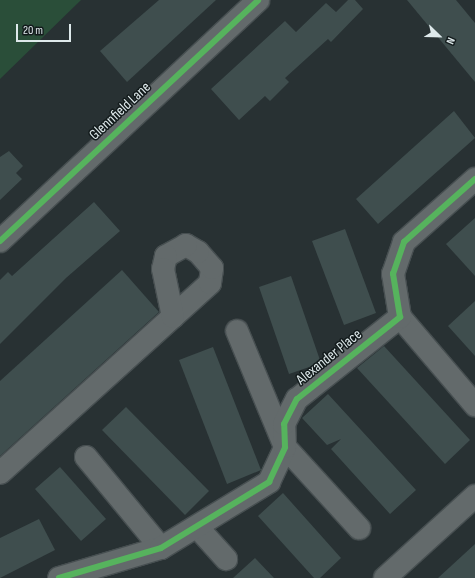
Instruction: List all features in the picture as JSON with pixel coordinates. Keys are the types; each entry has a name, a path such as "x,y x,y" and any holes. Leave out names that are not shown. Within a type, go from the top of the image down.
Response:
{"street":[{"name":"Glennfield Lane","path":"0,241 258,0"},
{"path":"475,179 404,242 393,274 400,317 475,405"},
{"path":"0,473 172,317"},
{"name":"Alexander Place","path":"59,578 161,548 198,528 269,482 285,447 284,424 297,399 400,317"},
{"path":"237,331 285,447 359,528"},
{"path":"86,457 161,548"},
{"path":"385,578 475,496"},
{"path":"198,528 226,560"}],"green space":[{"path":"0,0 81,0 0,79"}],"building":[{"path":"159,0 216,0 127,82 100,51"},
{"path":"348,0 355,0 363,9 331,42 328,39 285,78 289,82 270,101 265,96 239,120 211,89 285,21 296,32 326,3 336,12"},
{"path":"407,0 456,0 475,23 475,82"},
{"path":"454,111 475,138 378,224 356,199"},
{"path":"9,151 23,166 16,173 22,179 0,200 0,157"},
{"path":"94,202 120,231 66,278 0,344 0,280 8,272 12,276"},
{"path":"475,218 475,276 446,244"},
{"path":"345,229 376,313 344,325 312,241"},
{"path":"122,270 159,312 0,456 0,381"},
{"path":"291,276 321,363 289,374 259,287"},
{"path":"475,301 475,356 448,326"},
{"path":"384,346 470,440 445,464 357,368"},
{"path":"213,347 261,470 227,484 179,360"},
{"path":"328,394 416,490 390,514 331,449 341,439 327,445 302,418"},
{"path":"126,407 209,491 185,515 102,430"},
{"path":"60,467 106,519 81,541 35,489"},
{"path":"283,493 341,558 320,578 314,578 258,516"},
{"path":"39,519 55,550 0,578 0,538"},
{"path":"475,544 475,578 438,578"},
{"path":"255,558 274,578 233,578"}],"cycle path":[{"path":"0,241 258,0"},
{"path":"59,578 161,548 269,482 285,447 284,424 297,399 400,317 393,274 404,242 475,179"}]}
